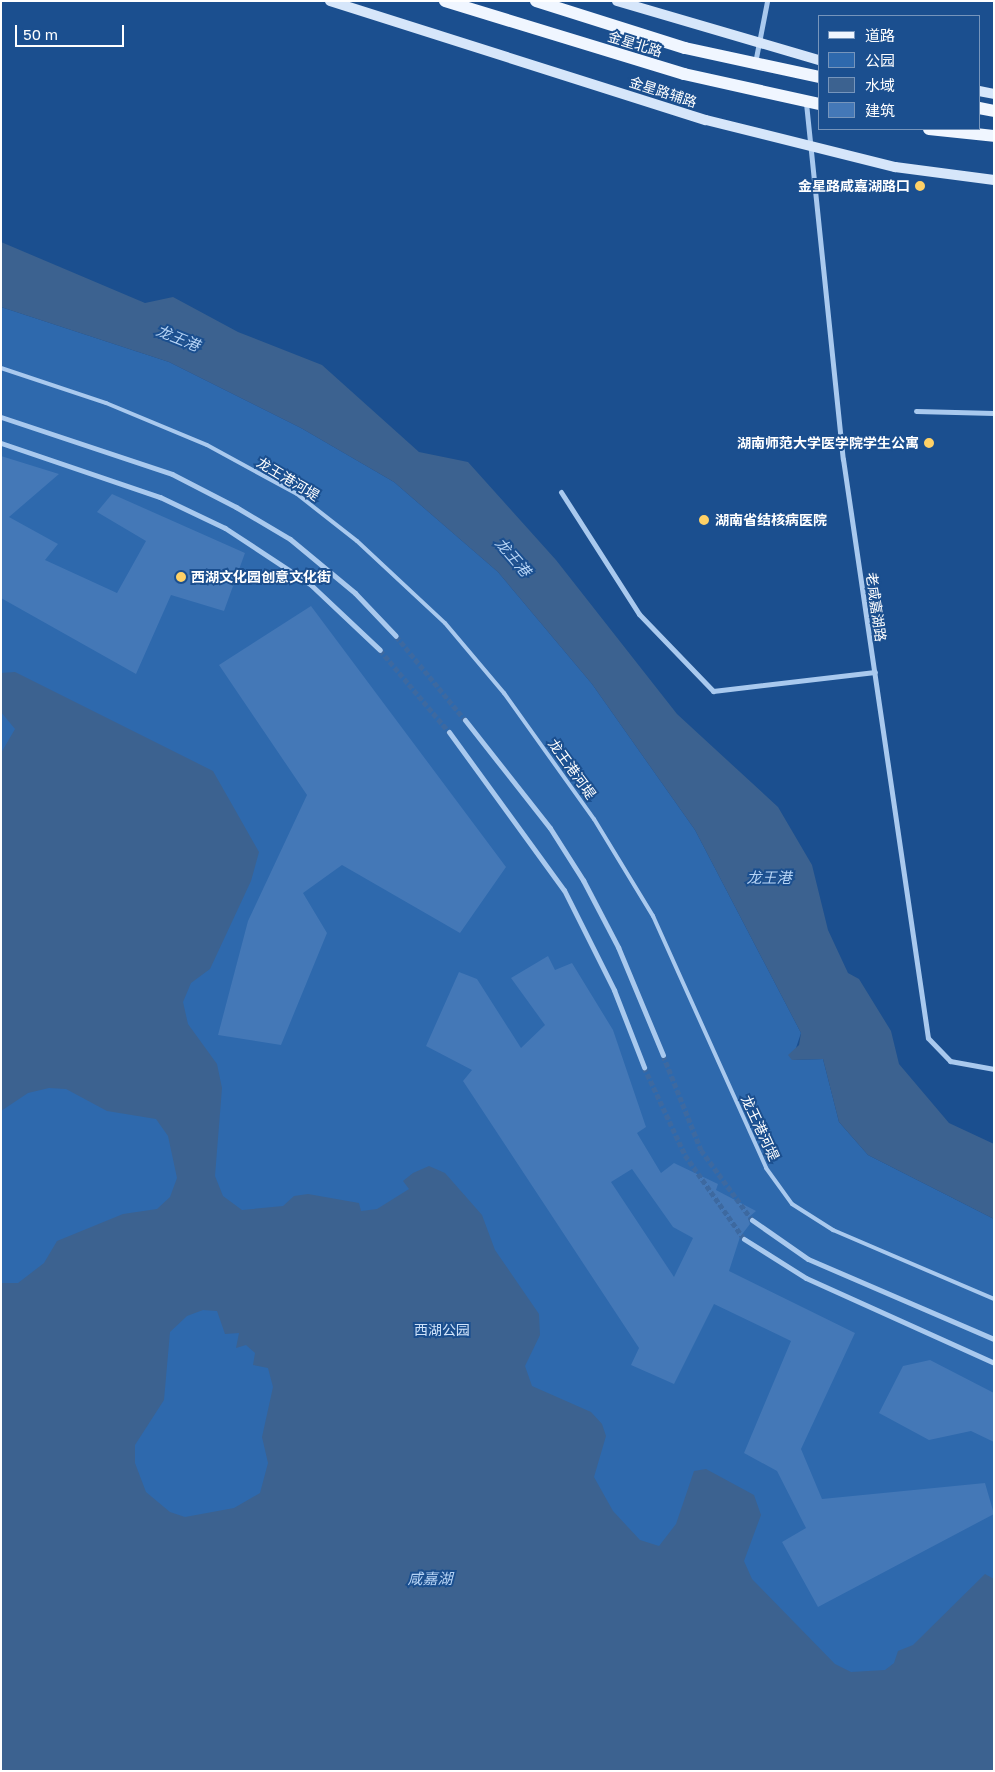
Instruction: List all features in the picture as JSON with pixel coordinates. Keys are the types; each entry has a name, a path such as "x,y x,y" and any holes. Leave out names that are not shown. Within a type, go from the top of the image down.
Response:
{"main road":[{"name":"金星北路","path":"445,1 684,74 818,104"},
{"name":"金星北路","path":"536,1 685,48 818,77"},
{"path":"980,108 994,111"},
{"path":"938,130 994,136"}],"street":[{"name":"金星路辅路","path":"330,1 706,120 895,167 994,180"},
{"path":"617,1 760,46 818,60"},
{"path":"755,64 760,46 767,1"},
{"path":"980,91 994,94"},
{"name":"老咸嘉湖路","path":"806,101 843,459 928,1038 950,1061 994,1069"},
{"path":"916,411 994,413"},
{"path":"1,417 172,474 236,507 290,539 355,593 396,636"},
{"path":"1,443 160,497 224,528 310,584 380,650"},
{"path":"561,492 638,614 713,691 875,672"},
{"path":"465,720 550,828 584,880 618,947 663,1055"},
{"path":"450,732 564,890 614,990 644,1068"},
{"path":"752,1220 808,1260 994,1339"},
{"path":"744,1239 806,1278 994,1363"}],"lane":[{"name":"龙王港河堤","path":"1,368 106,403 206,445 298,494 357,541 438,616 504,693 594,818 653,916 766,1168 792,1204 834,1230 994,1299"}],"green space":[{"name":"西湖公园","path":"1,307 169,362 301,428 394,482 498,572 592,684 695,830 801,1033 792,1060 823,1059 839,1122 868,1155 994,1219 994,1771 1,1771"}],"water":[{"name":"龙王港","path":"1,242 145,303 173,297 238,332 322,365 419,452 468,462 556,560 677,714 778,807 812,865 828,930 848,973 859,979 891,1031 899,1064 949,1123 994,1144 994,1219 868,1155 839,1122 823,1059 792,1060 788,1055 799,1045 801,1033 695,830 592,684 498,572 394,482 301,428 169,362 1,307"},
{"name":"咸嘉湖","path":"15,672 213,771 259,852 251,881 210,969 191,983 183,1002 188,1024 217,1064 222,1088 215,1176 223,1196 242,1210 283,1206 294,1196 308,1194 359,1203 361,1211 377,1209 409,1189 403,1181 413,1173 429,1166 445,1173 482,1215 495,1250 539,1314 540,1335 525,1366 532,1386 591,1412 602,1424 606,1436 594,1477 613,1511 640,1540 659,1546 676,1524 694,1471 706,1469 754,1495 761,1515 744,1561 752,1579 835,1664 851,1672 885,1670 894,1663 898,1651 913,1645 985,1574 994,1579 994,1771 1,1771 1,1283 18,1283 44,1263 57,1241 123,1214 157,1209 170,1197 177,1178 168,1136 156,1119 107,1111 66,1089 49,1088 28,1093 1,1111 1,753 15,729 1,712 1,673","holes":["203,1310 217,1311 225,1334 239,1333 236,1348 246,1345 255,1353 253,1365 268,1368 273,1387 262,1437 268,1463 260,1493 234,1508 185,1517 170,1512 146,1492 135,1463 135,1445 164,1400 170,1332 187,1316"]}],"building":[{"name":"西湖文化园创意文化街","path":"1,456 59,474 9,517 58,544 45,560 117,593 146,541 97,512 112,494 245,553 224,611 171,595 136,674 1,598"},
{"path":"311,606 506,867 460,933 342,865 303,893 327,933 281,1045 218,1035 248,921 307,795 219,665"},
{"path":"548,956 555,970 572,963 613,1030 646,1127 637,1133 661,1173 674,1163 718,1184 716,1190 756,1211 748,1218 750,1224 740,1237 729,1271 855,1333 801,1449 822,1499 985,1483 994,1514 818,1607 782,1542 806,1528 777,1471 744,1453 791,1341 714,1304 674,1384 631,1365 639,1348 463,1081 472,1070 426,1046 459,972 477,979 521,1048 545,1025 511,978","holes":["632,1169 673,1227 693,1238 674,1277 611,1182"]},
{"path":"930,1360 994,1393 994,1442 971,1431 929,1440 879,1413 903,1366"}],"tunnel":[{"path":"396,636 465,720"},
{"path":"380,650 449,732"},
{"path":"663,1055 701,1150 752,1220"},
{"path":"644,1067 685,1155 744,1239"}],"place":[{"name":"金星路咸嘉湖路口","path":"920,186"},
{"name":"湖南师范大学医学院学生公寓","path":"929,443"},
{"name":"湖南省结核病医院","path":"704,520"},
{"name":"西湖文化园创意文化街","path":"181,577"}]}
